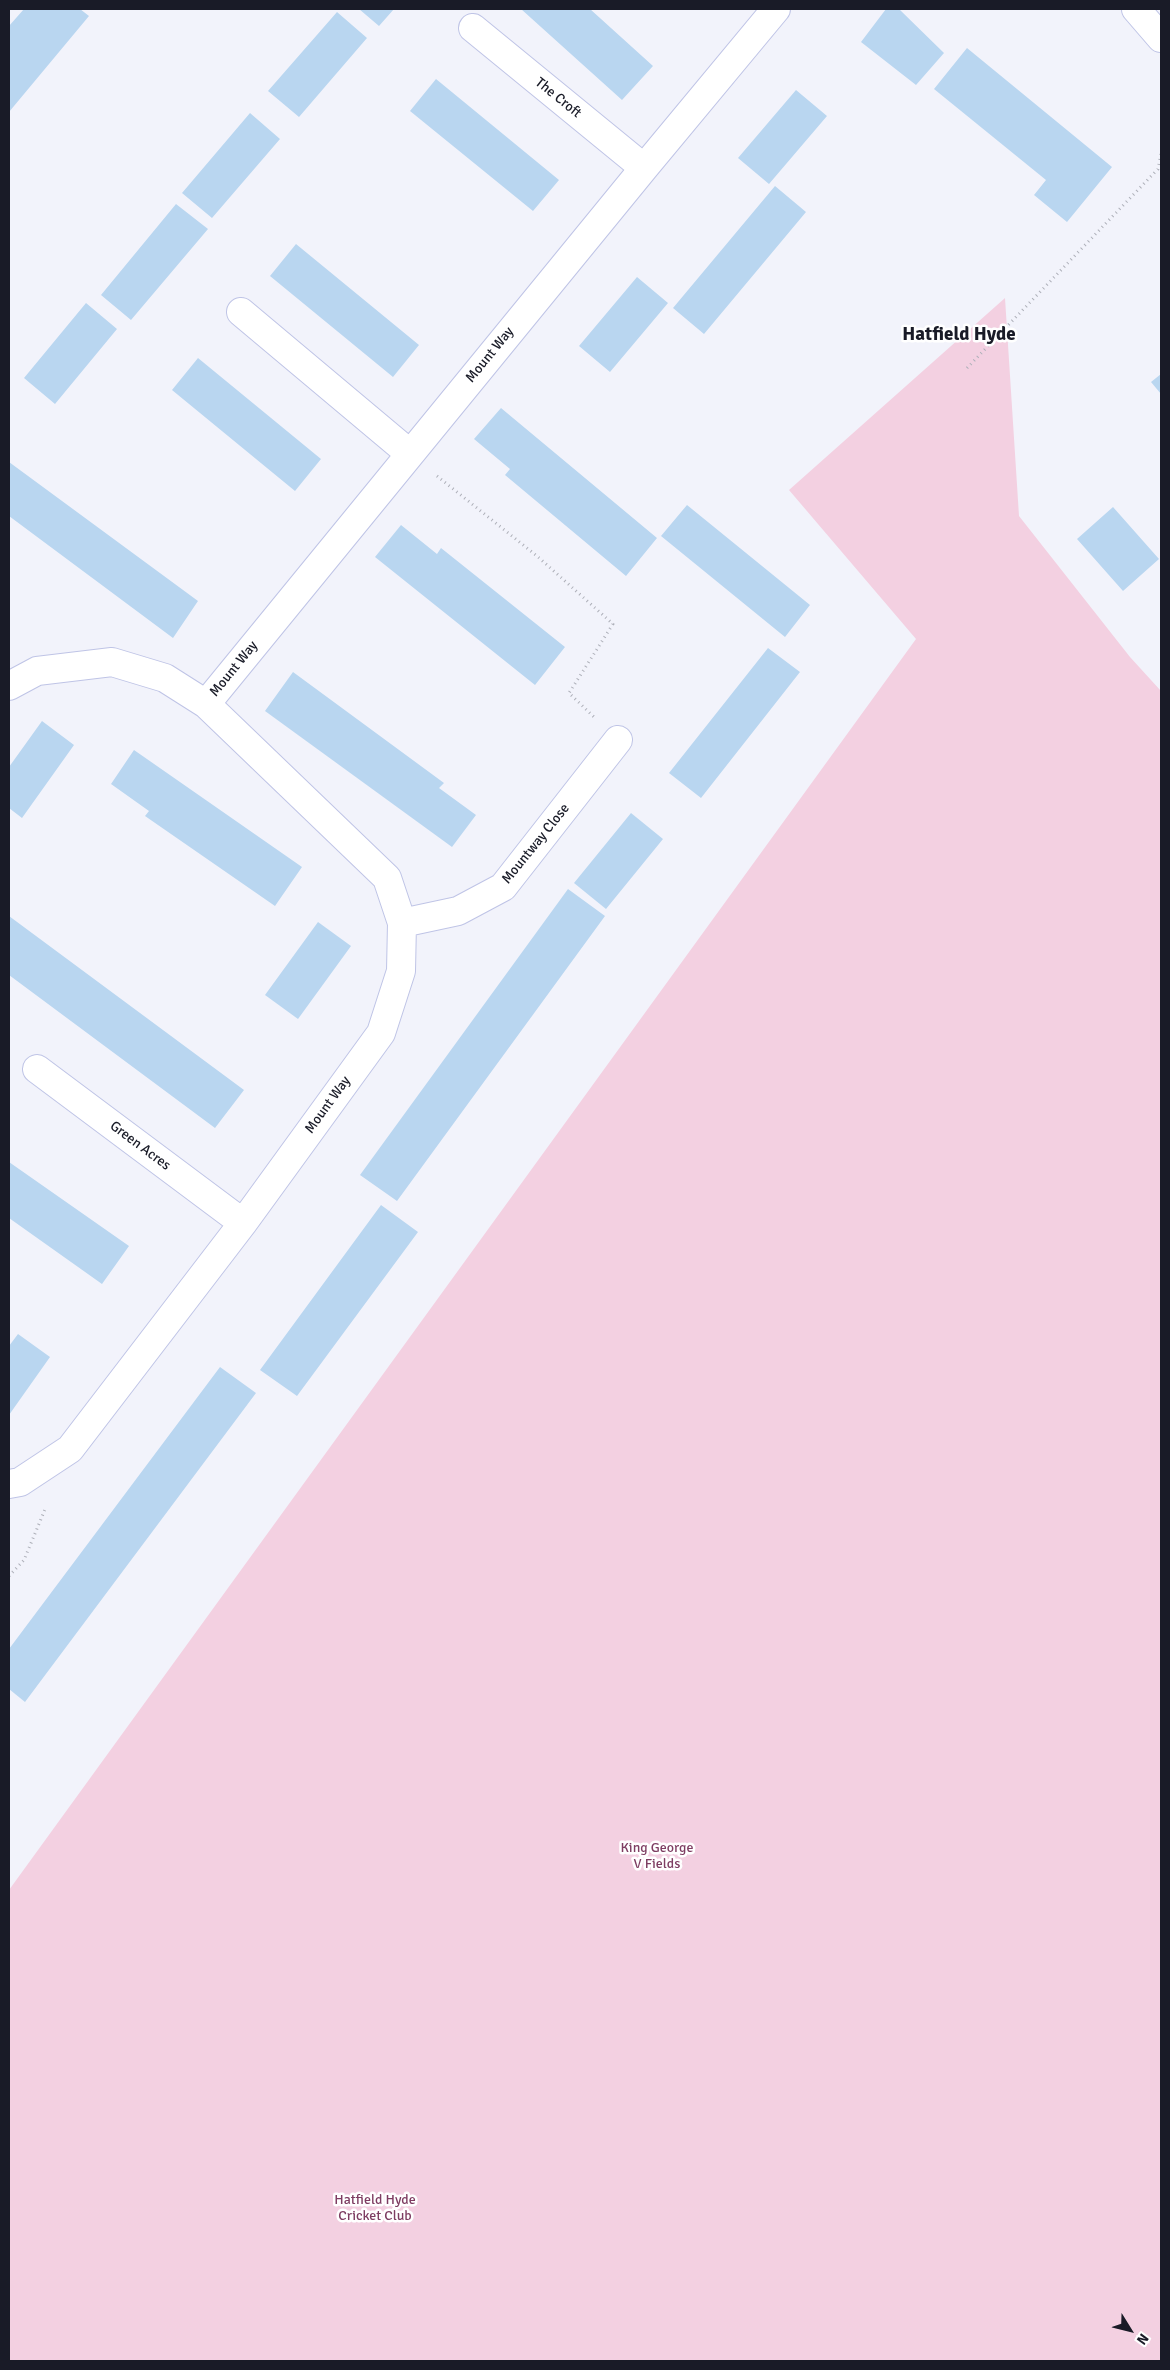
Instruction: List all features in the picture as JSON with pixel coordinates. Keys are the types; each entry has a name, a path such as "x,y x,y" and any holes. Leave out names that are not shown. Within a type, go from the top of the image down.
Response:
{"street":[{"name":"Mount Way","path":"206,704 776,9"},
{"path":"1136,9 1161,38"},
{"name":"The Croft","path":"473,28 644,168"},
{"path":"241,312 410,453"},
{"name":"Mount Way","path":"9,686 37,671 112,662 165,678 206,704 387,878 402,923 402,972 381,1033 243,1223 70,1449 20,1482 9,1484"},
{"name":"Mountway Close","path":"402,923 458,911 503,887 618,740"},
{"name":"Green Acres","path":"37,1069 243,1223"}],"path":[{"path":"967,368 1158,169 1161,154"},
{"path":"410,453 538,556 613,624 569,693 618,740"},
{"path":"9,1576 24,1560 49,1500"}],"green space":[{"name":"King George V Fields","path":"1005,298 1019,516 1130,657 1161,691 1161,2361 9,2361 9,1890 916,639 789,490"}],"building":[{"path":"24,9 80,9 89,16 9,112 9,26"},
{"path":"359,9 394,9 379,26"},
{"path":"521,9 590,9 653,66 622,100"},
{"path":"886,9 899,9 944,53 916,85 861,42"},
{"path":"337,12 367,38 299,117 268,91"},
{"path":"967,48 1112,167 1067,222 1034,195 1046,180 934,89"},
{"path":"436,79 559,180 533,211 410,111"},
{"path":"796,90 827,116 769,184 738,158"},
{"path":"250,113 280,139 212,218 182,193"},
{"path":"775,186 806,212 704,334 673,308"},
{"path":"176,204 208,229 131,320 101,295"},
{"path":"296,244 419,345 393,377 270,276"},
{"path":"637,277 668,303 610,372 579,346"},
{"path":"86,303 117,329 55,404 24,378"},
{"path":"198,358 321,459 295,491 172,390"},
{"path":"1161,374 1161,394 1151,382"},
{"path":"501,408 657,538 626,576 505,475 510,469 474,439"},
{"path":"9,462 198,601 173,638 9,516"},
{"path":"687,505 810,605 785,637 661,536"},
{"path":"1113,507 1159,559 1123,591 1077,539"},
{"path":"401,525 437,554 441,548 565,647 535,685 375,557"},
{"path":"768,648 800,672 701,798 669,773"},
{"path":"293,672 444,783 439,788 476,815 452,847 265,711"},
{"path":"42,721 74,745 22,818 9,808 9,767"},
{"path":"134,750 302,867 275,906 145,816 149,811 111,784"},
{"path":"631,813 663,839 606,909 574,883"},
{"path":"568,889 605,916 397,1201 360,1175"},
{"path":"9,916 244,1090 215,1128 9,975"},
{"path":"318,922 351,946 298,1019 265,995"},
{"path":"9,1162 129,1246 102,1284 9,1218"},
{"path":"381,1205 418,1232 297,1396 260,1370"},
{"path":"18,1334 50,1357 9,1415 9,1346"},
{"path":"220,1367 256,1393 25,1702 9,1689 9,1649"}],"district":[{"name":"Hatfield Hyde","path":"959,335"}],"park label":[{"name":"Hatfield Hyde Cricket Club","path":"375,2208"}]}
